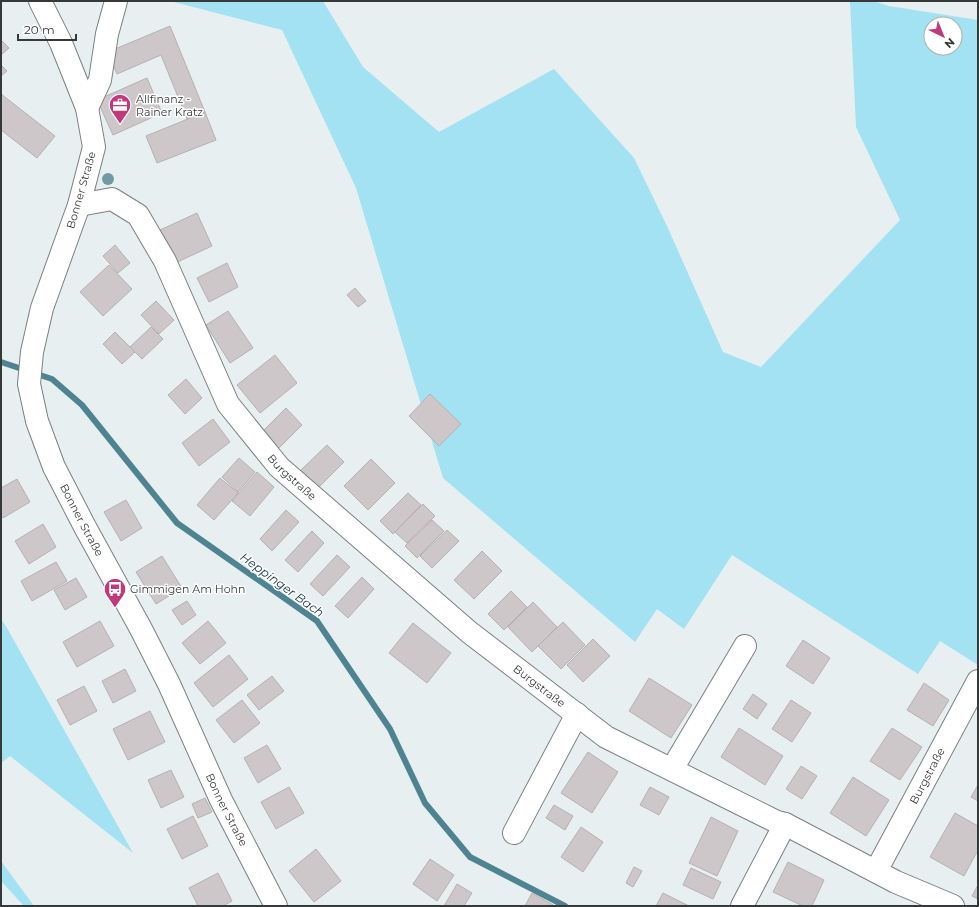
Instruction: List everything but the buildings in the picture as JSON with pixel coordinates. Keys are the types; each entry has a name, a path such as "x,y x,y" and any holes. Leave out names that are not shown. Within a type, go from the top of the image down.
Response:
{"street":[{"path":"40,1 61,43 86,108"},
{"path":"86,108 100,80 107,34 116,1"},
{"name":"Bonner Straße","path":"86,108 94,147 79,205 42,308 32,352 29,384 37,422 54,467 169,684 221,800 276,906"},
{"name":"Burgstraße","path":"79,205 112,199 138,215 164,261 228,404 279,467 469,632 606,737 777,822 785,824 896,882 953,906"},
{"path":"672,769 745,646"},
{"name":"Burgstraße","path":"876,872 978,681"},
{"name":"Burgstraße","path":"514,833 577,714"},
{"path":"742,906 785,824"}],"shaded area":[{"path":"170,1 323,1 363,67 439,132 554,69 634,158 667,226 723,352 761,367 900,220 856,127 850,1 873,1 889,6 953,16 923,16 923,56 963,56 963,18 978,20 978,665 940,641 918,674 732,555 684,629 657,609 635,642 443,478 356,188 282,30"},
{"path":"1,619 133,853 10,756 1,763"},
{"path":"1,861 34,906 24,906 1,881"}],"waterway":[{"name":"Heppinger Bach","path":"1,362 52,379 82,405 177,523 317,621 390,729 425,803 470,857 565,906"}],"place":[{"name":"Allfinanz - Rainer Kratz","path":"120,124"},
{"name":"Gimmigen Am Hohn","path":"115,608"}]}
